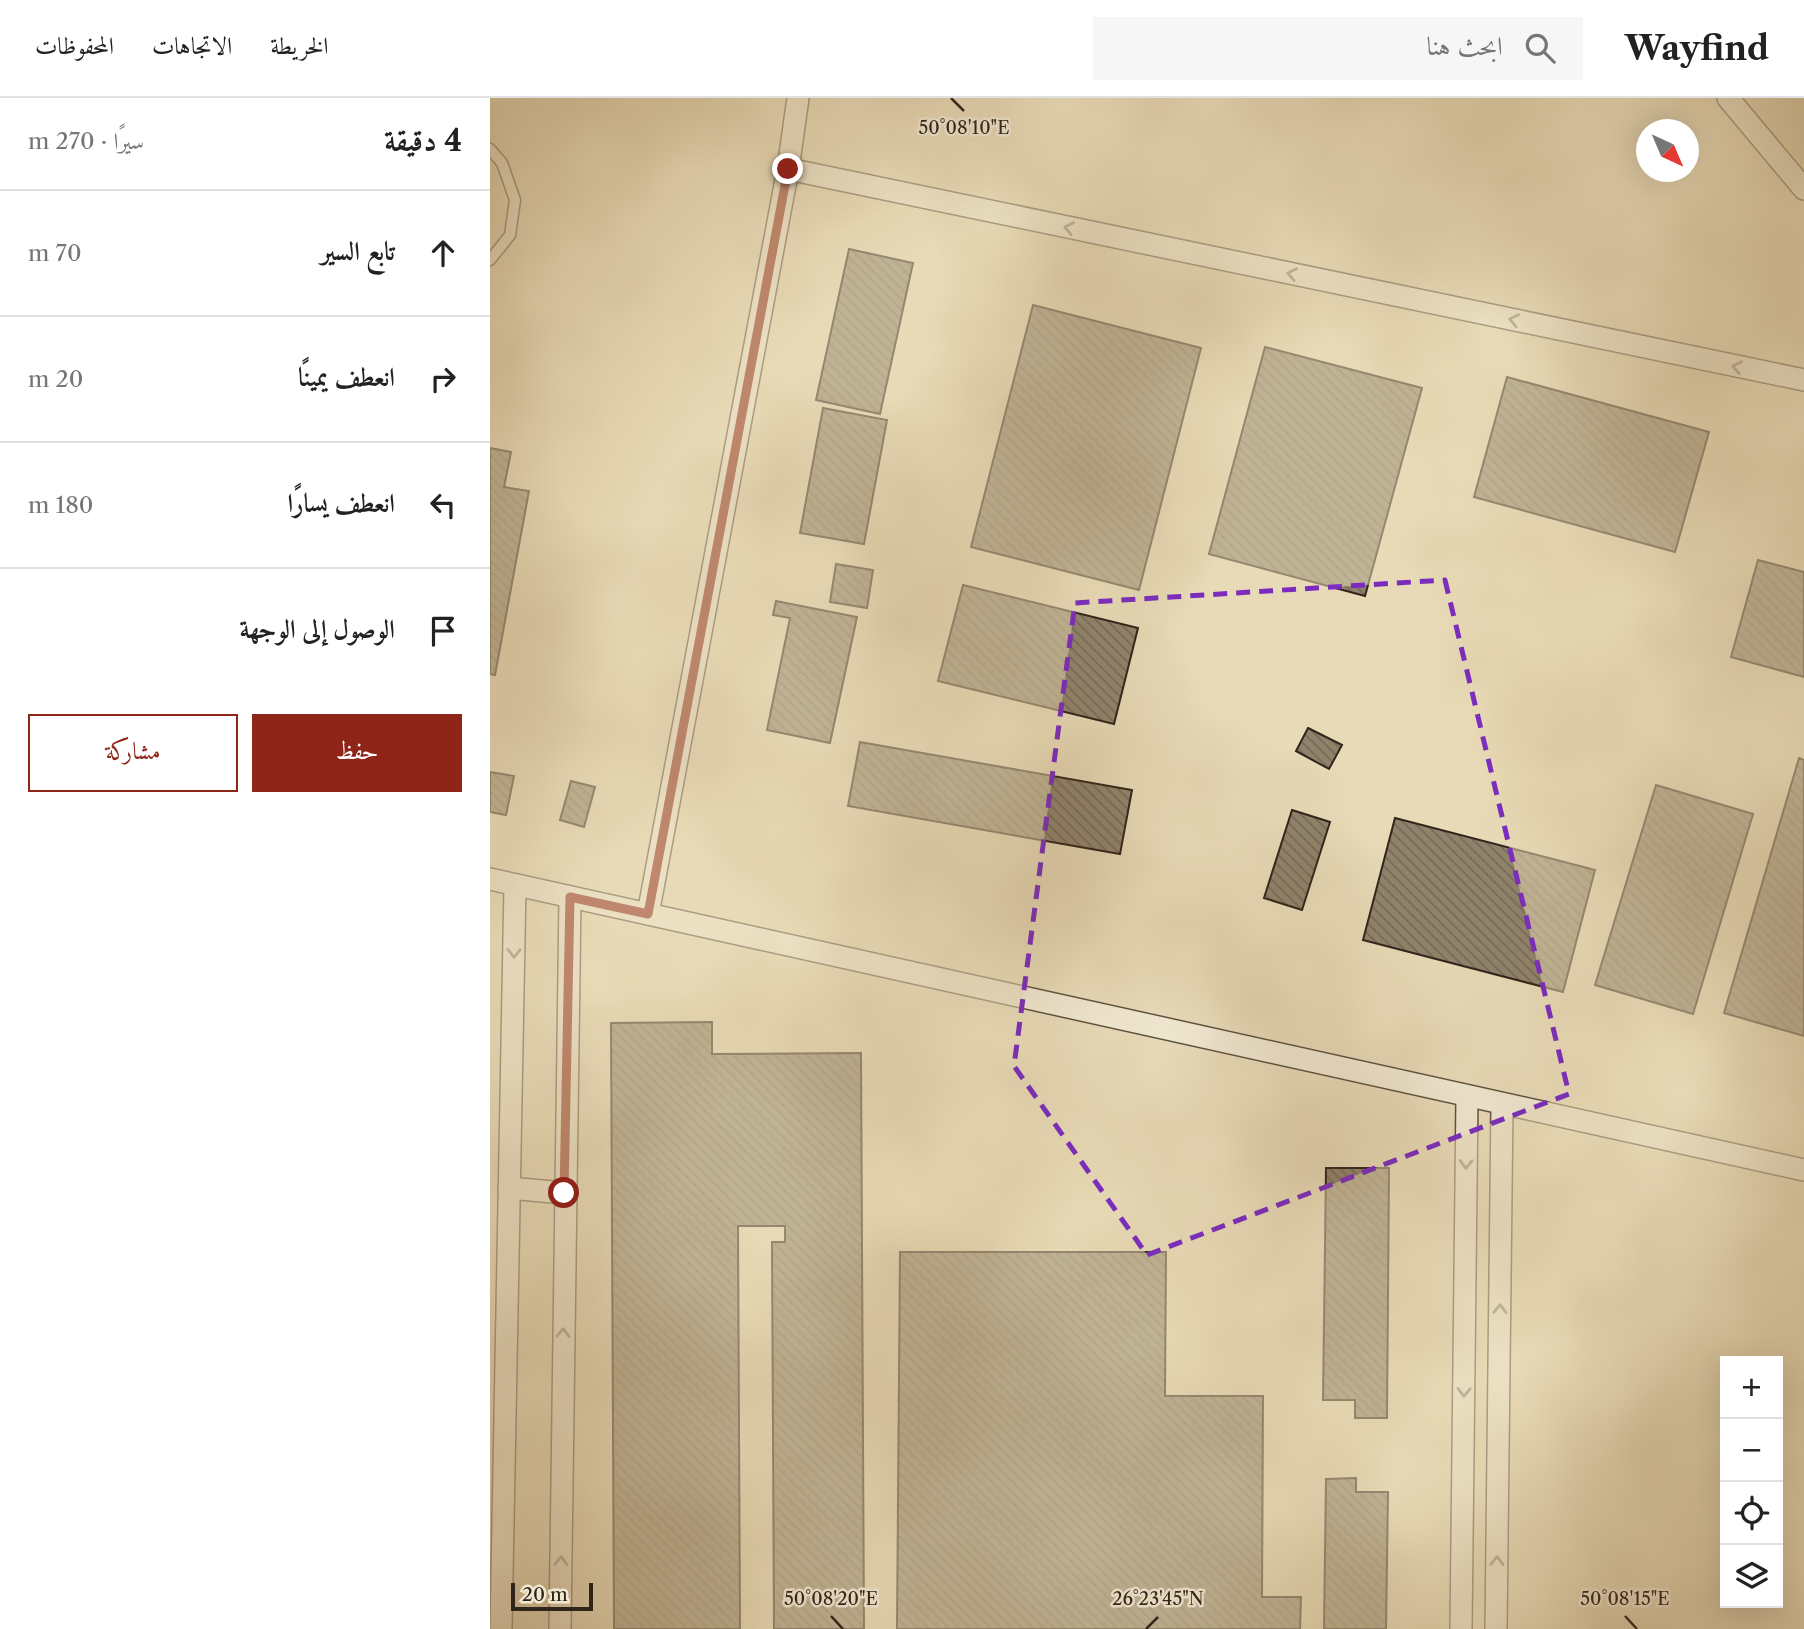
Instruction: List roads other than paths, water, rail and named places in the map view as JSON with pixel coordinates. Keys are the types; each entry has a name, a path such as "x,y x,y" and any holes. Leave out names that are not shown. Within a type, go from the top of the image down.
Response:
{"street":[{"path":"648,914 788,169 798,98"},
{"path":"1728,98 1804,189"},
{"path":"788,169 1804,380"},
{"path":"490,879 1804,1170"},
{"path":"501,1629 515,884"},
{"path":"560,1629 570,897"},
{"path":"1461,1629 1467,1096"},
{"path":"1496,1629 1502,1104"},
{"path":"509,1188 564,1193"}],"lane":[{"path":"490,149 502,163 515,200 510,235 490,260"}]}
